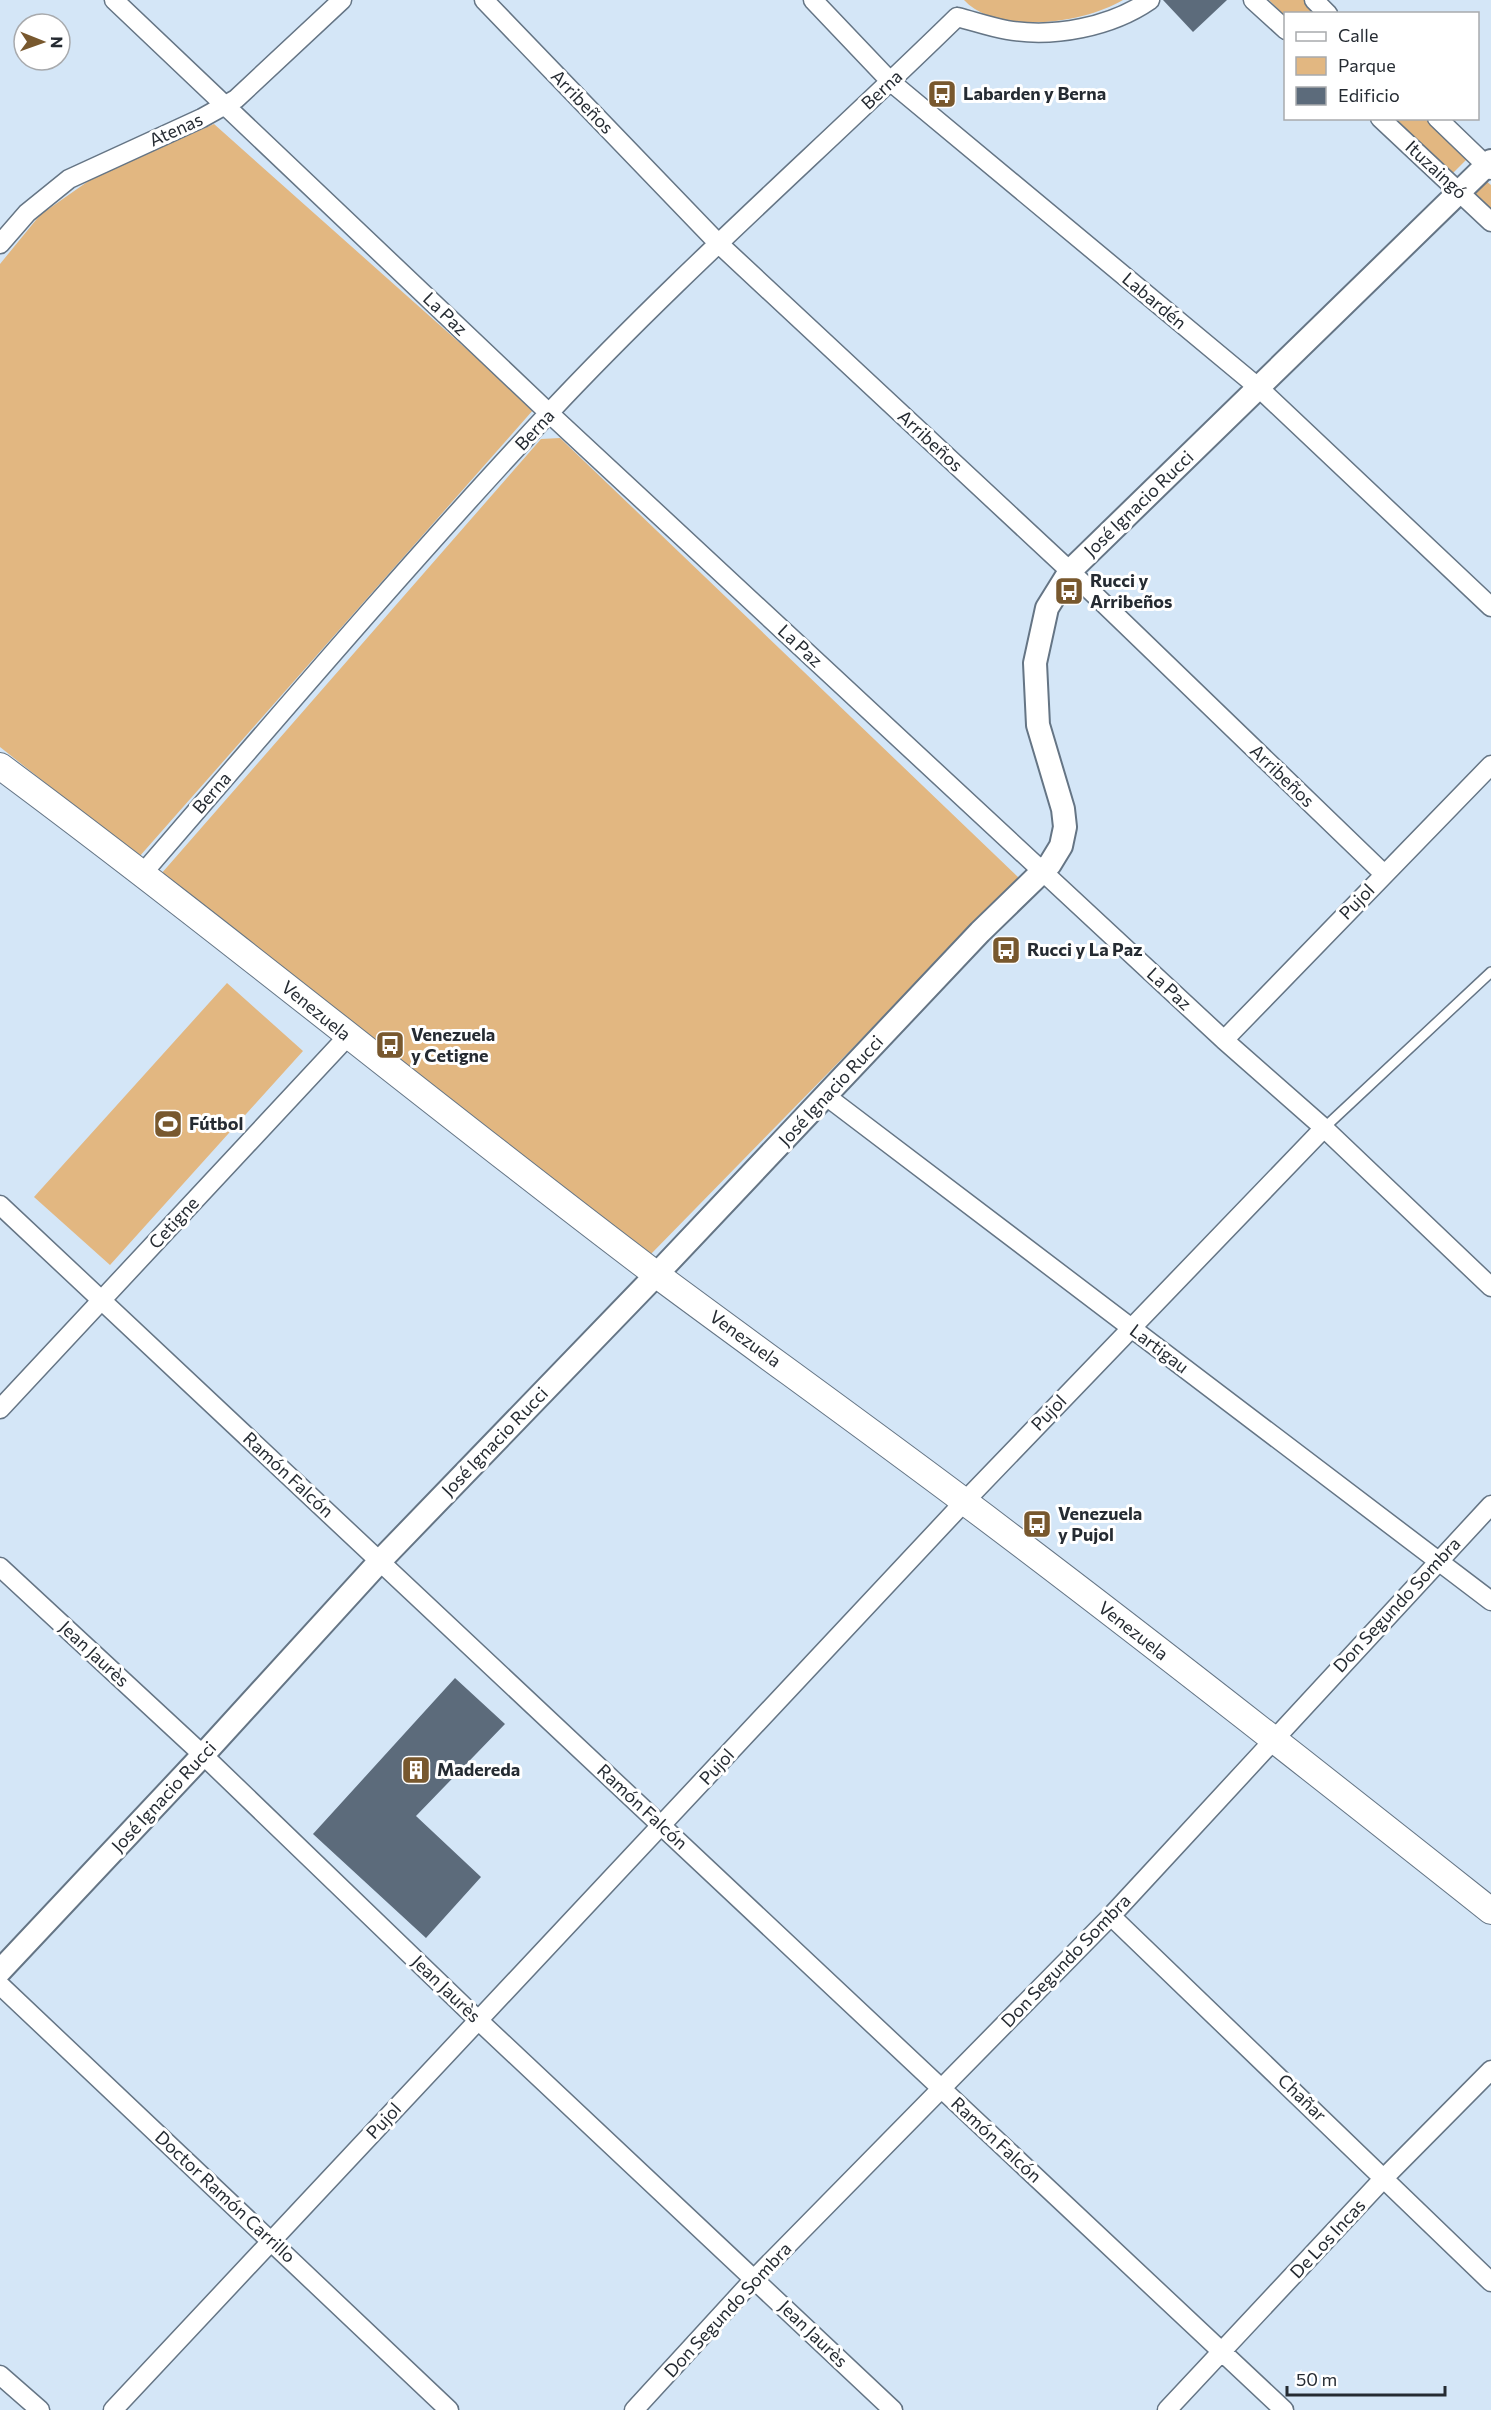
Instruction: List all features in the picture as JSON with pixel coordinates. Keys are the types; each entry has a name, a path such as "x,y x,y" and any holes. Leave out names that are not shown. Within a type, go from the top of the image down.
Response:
{"main road":[{"name":"Venezuela","path":"0,766 143,873 348,1036 657,1274 965,1501 1273,1738 1491,1911"}],"street":[{"name":"La Paz","path":"114,0 549,413 1224,1040 1324,1128 1489,1282"},
{"name":"Atenas","path":"0,244 27,213 69,179 227,106 342,0"},
{"name":"Arribeños","path":"484,0 718,243 1070,571 1384,874"},
{"name":"Labardén","path":"813,0 891,82 1259,388 1491,607"},
{"name":"Berna","path":"143,873 338,647 549,413 718,243 891,82 955,8 1008,30 1072,30 1107,21 1150,0"},
{"path":"1254,0 1284,28"},
{"path":"1314,0 1326,12"},
{"name":"Ituzaingó","path":"1382,120 1491,222"},
{"name":"Ituzaingó","path":"1439,120 1489,166"},
{"name":"José Ignacio Rucci","path":"0,1971 203,1755 380,1561 657,1274 980,933 1043,872 1061,846 1065,827 1063,809 1038,725 1035,663 1047,608 1070,571 1459,192 1489,166"},
{"name":"Pujol","path":"1224,1040 1491,765"},
{"name":"Cetigne","path":"0,1409 348,1036"},
{"name":"Lartigau","path":"826,1096 1491,1601"},
{"name":"Pujol","path":"113,2410 663,1826 965,1501 1324,1128"},
{"name":"Ramón Falcón","path":"0,1205 1284,2410"},
{"name":"Don Segundo Sombra","path":"634,2410 755,2278 1112,1916 1273,1738 1491,1505"},
{"name":"Jean Jaurès","path":"0,1567 203,1755 478,2020 893,2410"},
{"name":"Chañar","path":"1112,1916 1491,2282"},
{"name":"Doctor Ramón Carrillo","path":"0,1985 449,2410"},
{"name":"De Los Incas","path":"1167,2410 1384,2178 1491,2070"},
{"path":"0,2375 40,2410"}],"lane":[{"path":"1324,1128 1491,972"}],"green space":[{"path":"964,0 1123,0 1087,15 1065,20 1019,22 997,18 979,11"},
{"path":"1269,0 1304,0 1317,12 1284,12 1284,15"},
{"path":"1393,120 1428,120 1468,158 1451,175"},
{"path":"214,124 534,409 139,857 0,747 0,264 40,215 97,175"},
{"path":"1486,181 1491,185 1491,210 1474,194"},
{"path":"560,438 1019,878 650,1255 161,874 541,439"},
{"name":"Fútbol","path":"227,983 303,1051 110,1265 34,1197"}],"building":[{"path":"1163,0 1227,0 1193,32"},
{"name":"Madereda","path":"455,1678 505,1724 416,1816 481,1877 426,1938 313,1834"}],"place":[{"name":"Labarden y Berna","path":"942,94"},
{"name":"Rucci y Arribeños","path":"1069,591"},
{"name":"Rucci y La Paz","path":"1006,950"},
{"name":"Venezuela y Cetigne","path":"390,1045"},
{"name":"Fútbol","path":"168,1124"},
{"name":"Venezuela y Pujol","path":"1037,1524"},
{"name":"Madereda","path":"416,1770"}]}
